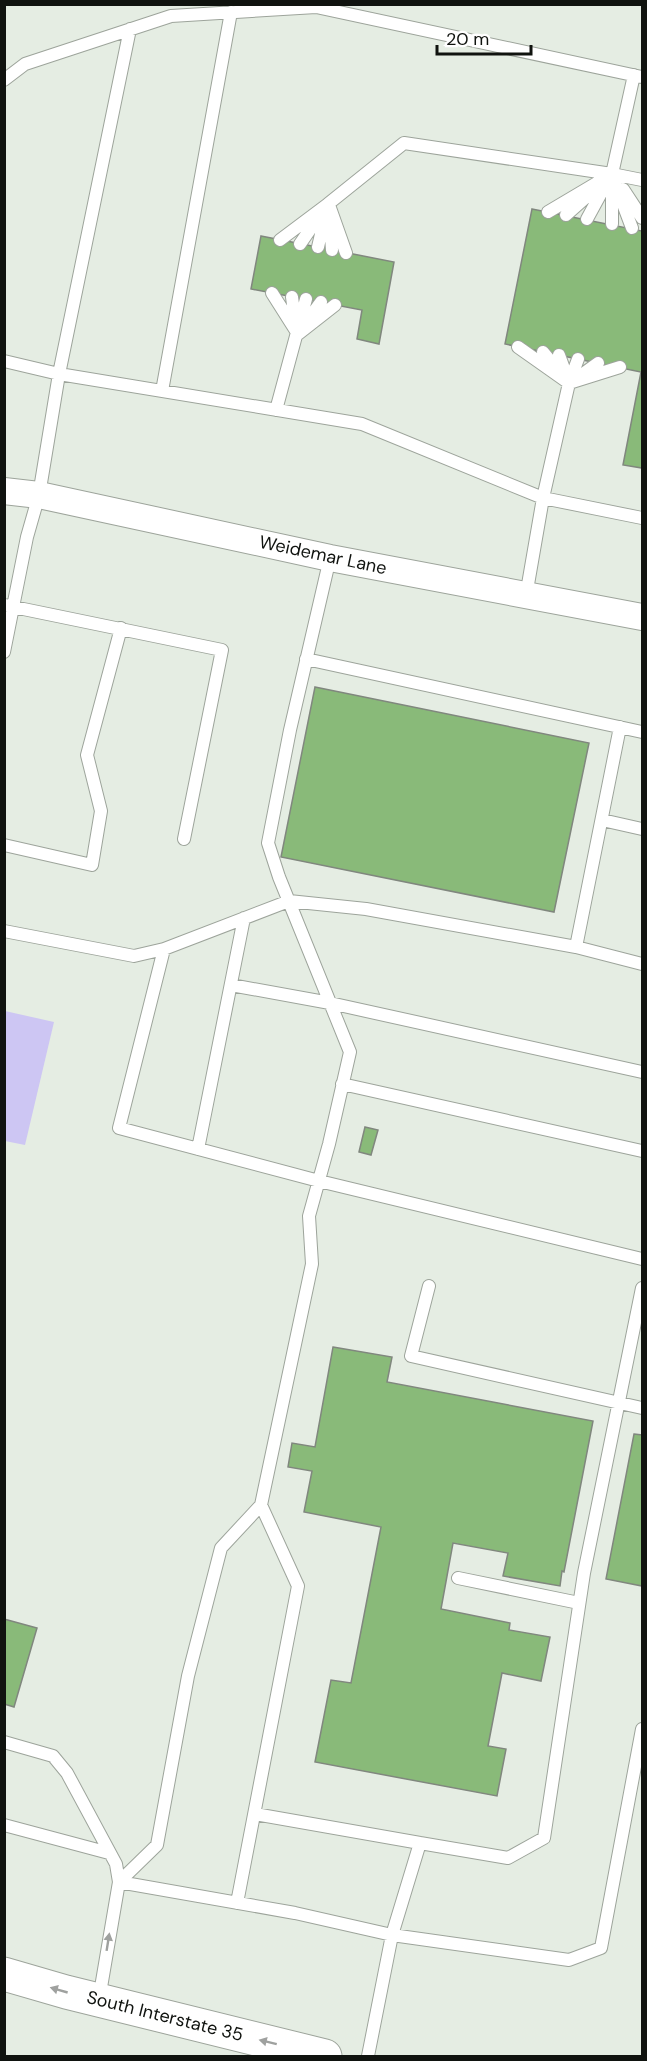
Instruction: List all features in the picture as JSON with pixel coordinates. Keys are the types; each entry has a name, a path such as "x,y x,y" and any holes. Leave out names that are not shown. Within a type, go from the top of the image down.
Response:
{"main road":[{"name":"South Interstate 35","path":"4,1974 325,2056"}],"street":[{"name":"Weidemar Lane","path":"4,491 39,495 330,558 642,617"}],"lane":[{"path":"4,80 25,64 171,16 316,7 638,76 612,174 587,219"},
{"path":"162,391 231,12"},
{"path":"4,652 9,605 39,495 59,374 130,29"},
{"path":"280,240 404,143 642,180"},
{"path":"548,212 612,174"},
{"path":"566,215 612,174"},
{"path":"612,174 642,218"},
{"path":"612,174 612,224"},
{"path":"612,174 632,228"},
{"path":"300,244 328,204"},
{"path":"318,247 328,204"},
{"path":"328,204 332,250"},
{"path":"328,204 346,253"},
{"path":"272,293 298,334"},
{"path":"292,297 298,334"},
{"path":"276,410 306,299"},
{"path":"298,334 321,302"},
{"path":"298,334 334,305"},
{"path":"518,347 569,383"},
{"path":"543,352 569,383"},
{"path":"559,355 569,383"},
{"path":"526,596 543,498 569,383 578,359"},
{"path":"4,361 59,374 362,424 543,498 642,518"},
{"path":"569,383 598,363"},
{"path":"569,383 620,367"},
{"path":"119,1882 157,1845 188,1676 220,1548 261,1506 312,1264 309,1216 350,1052 288,901 268,843 306,659 330,558"},
{"path":"9,605 222,650 184,839"},
{"path":"4,845 92,865 101,812 87,755 121,628"},
{"path":"306,659 642,732"},
{"path":"576,947 620,727"},
{"path":"602,820 642,829"},
{"path":"4,931 134,956 164,949 288,901 366,909 576,947 642,964"},
{"path":"198,1149 244,918"},
{"path":"164,949 119,1128 319,1181 642,1259"},
{"path":"231,985 330,1003 642,1072"},
{"path":"342,1084 642,1151"},
{"path":"429,1286 411,1356 642,1408"},
{"path":"255,1814 508,1858 544,1838 579,1603 642,1288"},
{"path":"237,1903 298,1586 261,1506"},
{"path":"458,1578 579,1603"},
{"path":"119,1882 237,1903 392,1935 569,1960 601,1948 642,1729"},
{"path":"4,1742 53,1756 67,1773 116,1864 119,1882 99,2000"},
{"path":"4,1825 109,1852"},
{"path":"368,2056 392,1935 420,1843"}],"shaded area":[{"path":"5,1011 54,1022 25,1145 5,1141"}],"building":[{"path":"532,209 642,231 642,468 623,465 641,372 505,344"},
{"path":"261,236 394,262 379,344 357,339 362,310 251,289"},
{"path":"315,687 589,743 554,912 281,857"},
{"path":"365,1127 378,1130 371,1155 359,1152"},
{"path":"333,1347 392,1357 387,1382 593,1421 560,1586 503,1576 508,1553 453,1543 441,1609 510,1623 509,1630 550,1637 541,1681 502,1673 488,1746 506,1749 497,1796 315,1762 331,1680 351,1683 381,1527 304,1512 312,1471 288,1467 292,1443 315,1447"},
{"path":"634,1434 642,1435 642,1586 606,1579"},
{"path":"4,1619 37,1628 14,1707 4,1704"}]}
